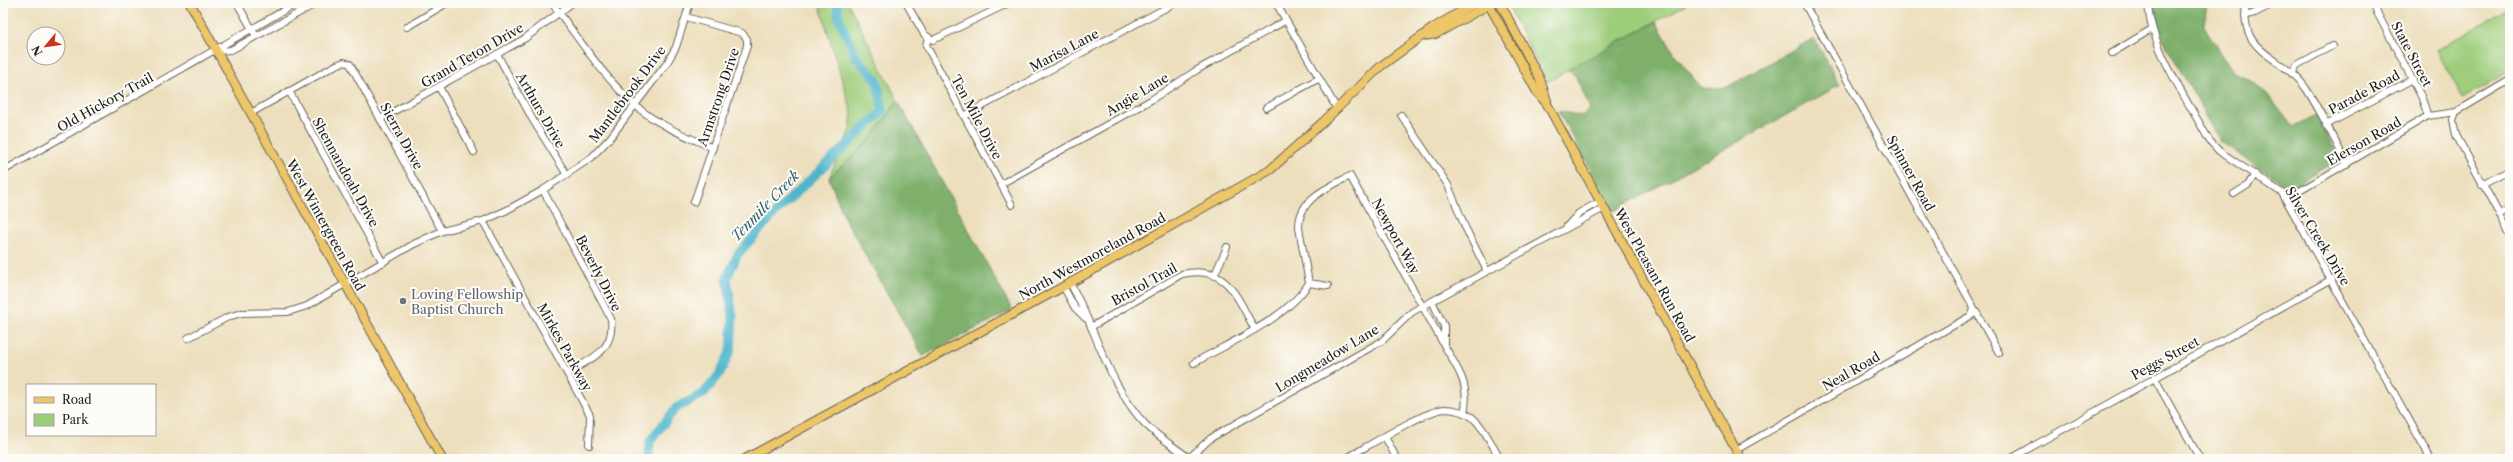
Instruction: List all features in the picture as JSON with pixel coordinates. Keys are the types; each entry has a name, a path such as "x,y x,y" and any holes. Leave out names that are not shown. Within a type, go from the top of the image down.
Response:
{"main road":[{"name":"West Wintergreen Road","path":"190,3 442,459"},
{"name":"North Westmoreland Road","path":"745,459 1066,285 1270,170 1337,109 1380,66 1424,36 1433,28 1475,3"},
{"name":"West Pleasant Run Road","path":"1500,3 1540,79 1547,104"},
{"name":"North Westmoreland Road","path":"1424,36 1436,34 1490,4"},
{"name":"West Pleasant Run Road","path":"1490,4 1537,92 1547,104 1603,204 1741,459"}],"street":[{"path":"237,3 256,36"},
{"path":"217,51 226,42 298,3"},
{"path":"408,27 447,3"},
{"path":"552,3 606,74 635,106 669,129 712,148"},
{"name":"Grand Teton Drive","path":"380,119 524,39 572,3"},
{"name":"Mantlebrook Drive","path":"188,338 228,317 241,313 288,312 307,306 442,231 483,221 543,190 567,175 591,158 635,106 668,63 676,47 690,3"},
{"name":"Ten Mile Drive","path":"906,3 930,39 926,45 1012,204"},
{"path":"930,39 1009,3"},
{"name":"Marisa Lane","path":"964,116 1175,3"},
{"path":"1276,3 1337,109"},
{"name":"Spinner Road","path":"1804,3 1999,353"},
{"name":"Silver Creek Drive","path":"2148,3 2152,29 2161,51 2209,140 2220,151 2278,189 2286,199 2332,279 2431,459"},
{"path":"2246,3 2245,16 2247,34 2254,45 2292,74 2307,90 2347,164"},
{"path":"2245,16 2255,14 2274,3"},
{"name":"State Street","path":"2372,3 2413,79 2428,116"},
{"path":"217,51 231,50 313,4"},
{"name":"Armstrong Drive","path":"686,17 742,33 747,39 747,46 737,80 694,202"},
{"name":"Angie Lane","path":"1001,184 1151,100 1196,70 1285,21"},
{"path":"2112,53 2152,29"},
{"path":"2292,74 2297,65 2332,46"},
{"name":"Old Hickory Trail","path":"3,171 217,51"},
{"name":"Arthurs Drive","path":"497,54 534,122 567,175"},
{"name":"Sierra Drive","path":"289,91 336,65 344,62 350,64 442,231"},
{"path":"1266,108 1318,78"},
{"name":"Parade Road","path":"2326,125 2413,79"},
{"path":"2510,80 2456,112 2453,120 2456,135 2510,234"},
{"path":"439,87 474,152"},
{"path":"251,113 289,91"},
{"name":"Shennandoah Drive","path":"289,91 383,263"},
{"name":"Elerson Road","path":"2286,199 2428,116 2456,112"},
{"path":"1401,115 1448,185 1465,227 1487,270"},
{"path":"2482,185 2510,170"},
{"path":"2234,194 2248,185 2255,174"},
{"name":"Newport Way","path":"1309,283 1298,228 1298,221 1304,206 1310,198 1350,176 1466,386 1467,402 1464,413"},
{"name":"Beverly Drive","path":"543,190 605,303 613,331 603,350 567,373"},
{"name":"Longmeadow Lane","path":"1188,458 1211,438 1382,341 1412,312 1487,270 1562,231 1579,213 1603,204"},
{"path":"2499,215 2510,209"},
{"name":"Mirkes Parkway","path":"483,221 590,414 589,445"},
{"path":"1226,247 1215,274 1225,281 1236,294 1254,328"},
{"name":"Bristol Trail","path":"1091,327 1182,274 1198,270 1215,274"},
{"name":"Peggs Street","path":"2010,459 2154,377 2332,279"},
{"path":"1194,363 1288,308 1301,296 1309,283 1328,286"},
{"path":"1066,285 1082,305 1085,318 1091,327 1106,362 1133,409 1146,424 1188,458"},
{"path":"1432,301 1444,326 1444,345"},
{"name":"Neal Road","path":"1736,450 1972,315 1974,309"},
{"path":"1435,331 1444,326"},
{"path":"2154,377 2200,459"},
{"path":"1344,459 1433,413 1444,409 1464,413 1472,418 1487,436 1500,459"},
{"path":"1385,437 1397,459"}],"green space":[{"path":"819,3 848,3 898,101 869,141 829,178 850,130 852,113"},
{"path":"1511,3 1689,3 1547,82 1509,8"},
{"path":"2209,3 2204,23 2207,31 2234,73 2253,82 2267,94 2293,127 2316,115 2338,156 2337,160 2289,188 2221,142 2168,49 2159,29 2155,4"},
{"path":"2510,8 2510,70 2489,85 2463,98 2436,50"},
{"path":"1656,22 1676,56 1702,89 1727,87 1814,38 1840,85 1614,211 1558,111 1582,116 1590,108 1576,77 1568,69"},
{"path":"898,101 1012,310 923,356 845,219 829,178 869,141"}],"waterway":[{"name":"Tenmile Creek","path":"649,459 650,441 676,408 703,394 719,375 731,350 733,317 727,278 738,254 775,213 883,111 877,80 856,57 839,18 837,3"}],"place":[{"name":"Loving Fellowship Baptist Church","path":"403,301"}]}
